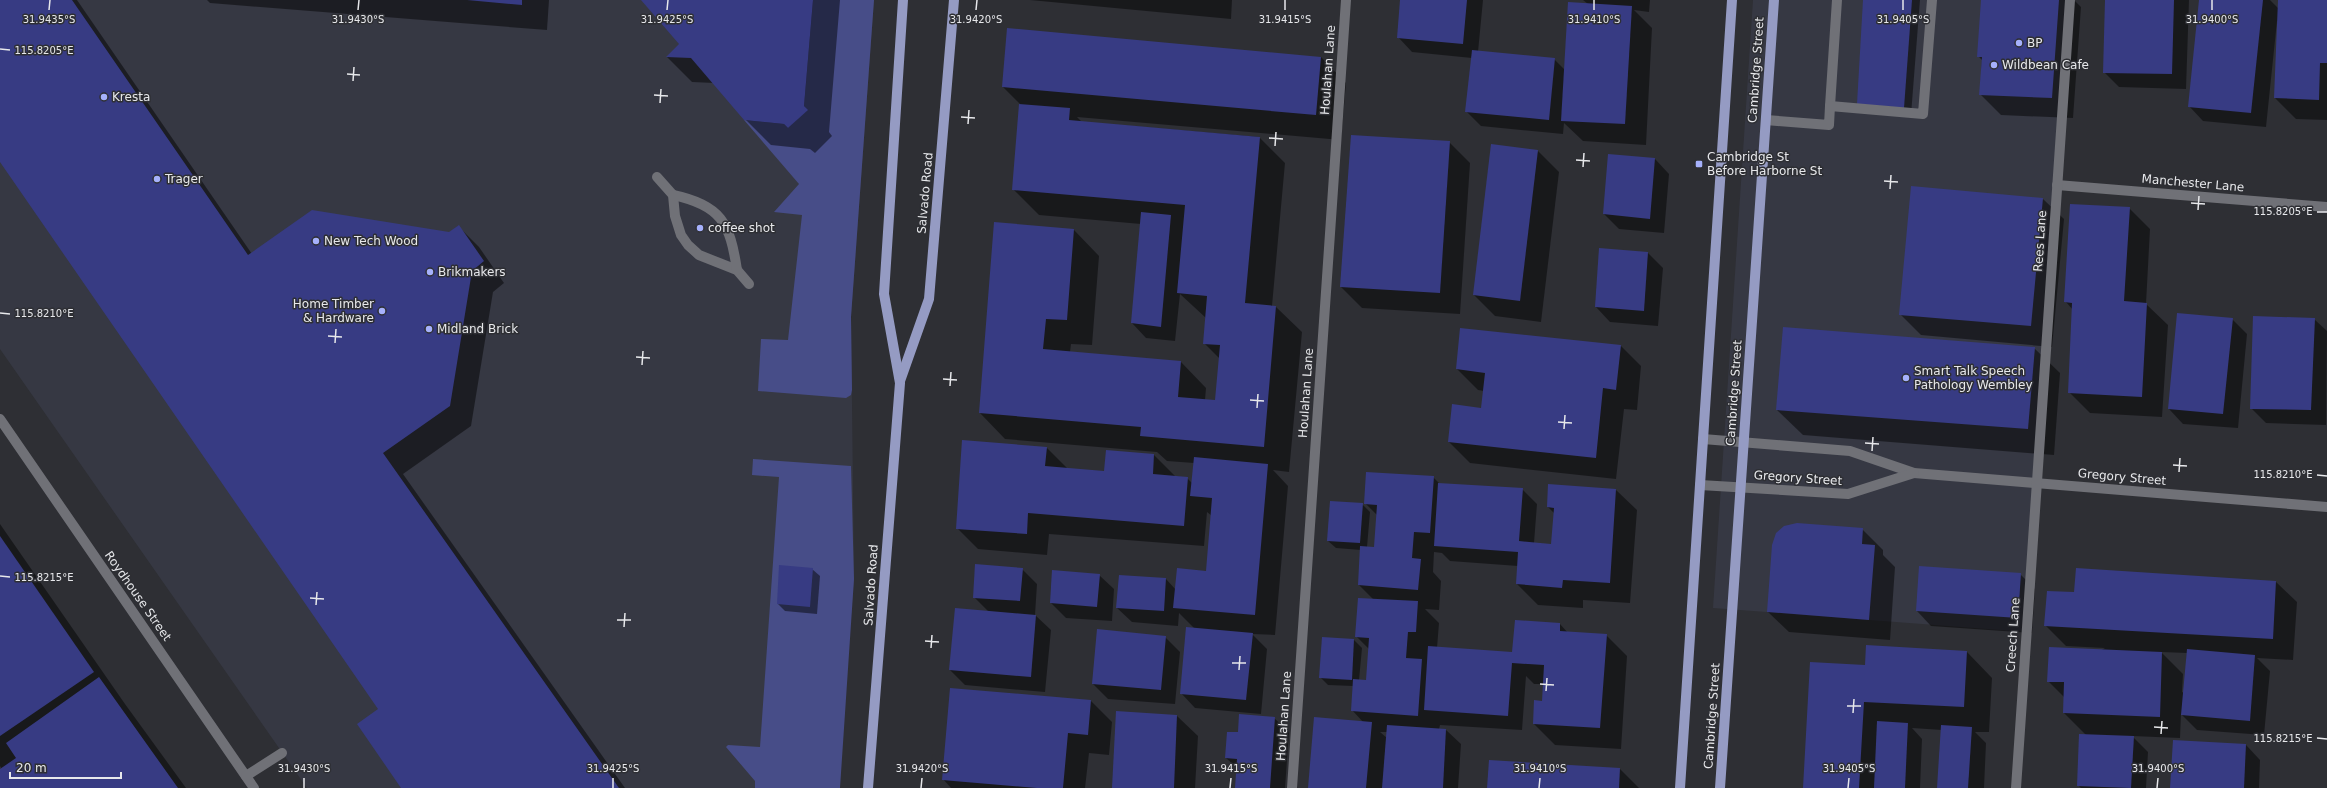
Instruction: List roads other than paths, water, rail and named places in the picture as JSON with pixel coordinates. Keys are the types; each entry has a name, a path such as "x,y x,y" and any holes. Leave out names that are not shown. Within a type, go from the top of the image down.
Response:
{"main road":[{"name":"Salvado Road","path":"900,383 884,294 903,0"},
{"name":"Salvado Road","path":"868,788 900,383 929,299 954,0"},
{"path":"1680,788 1732,0"},
{"name":"Cambridge Street","path":"1720,788 1774,0"}],"street":[{"name":"Houlahan Lane","path":"1292,788 1346,0"},
{"path":"1766,120 1828,125 1837,0"},
{"path":"1830,106 1923,114 1932,0"},
{"name":"Rees Lane","path":"2037,483 2070,0"},
{"path":"657,177 673,194 693,199 710,209 720,218 728,228 737,270"},
{"name":"Manchester Lane","path":"2057,185 2327,207"},
{"path":"673,194 675,216 681,235 688,245 699,255 737,270 749,284"},
{"name":"Roydhouse Street","path":"0,419 254,788"},
{"name":"Gregory Street","path":"1703,439 1850,451 1914,473 2327,507"},
{"name":"Gregory Street","path":"1700,485 1848,494 1914,473"},
{"name":"Creech Lane","path":"2016,788 2037,483"},
{"path":"246,776 282,752"}],"place":[{"name":"BP","path":"2019,43"},
{"name":"Wildbean Cafe","path":"1994,65"},
{"name":"Kresta","path":"104,97"},
{"name":"Cambridge St Before Harborne St","path":"1699,164"},
{"name":"Trager","path":"157,179"},
{"name":"coffee shot","path":"700,228"},
{"name":"New Tech Wood","path":"316,241"},
{"name":"Brikmakers","path":"430,272"},
{"name":"Home Timber & Hardware","path":"382,311"},
{"name":"Midland Brick","path":"429,329"},
{"name":"Smart Talk Speech Pathology Wembley","path":"1906,378"}]}
